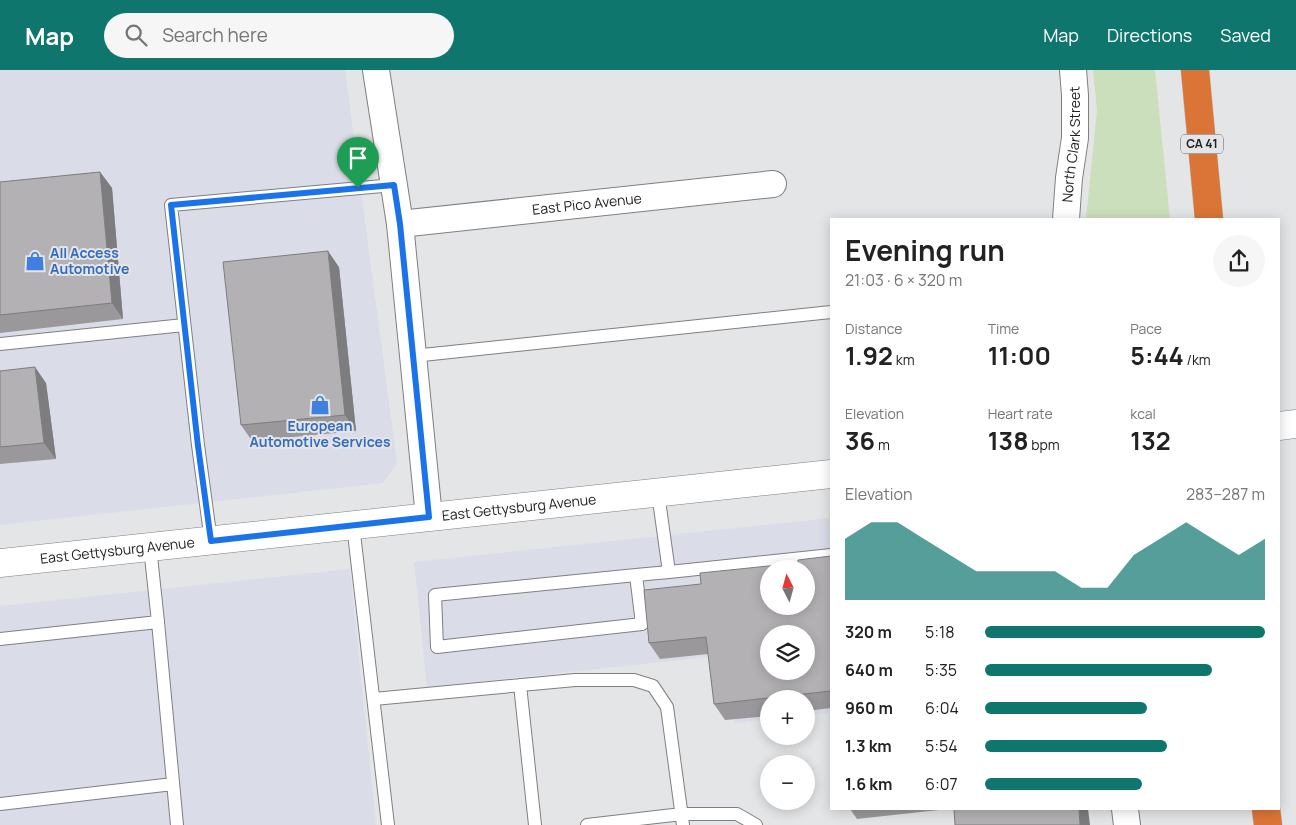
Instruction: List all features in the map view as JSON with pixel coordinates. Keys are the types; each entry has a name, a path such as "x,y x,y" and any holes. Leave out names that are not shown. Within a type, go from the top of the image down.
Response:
{"highway":[{"name":"CA 41","path":"1195,70 1209,218"},
{"path":"1266,810 1268,825"}],"street":[{"path":"376,70 400,224 429,517"},
{"name":"North Clark Street","path":"1066,218 1074,138 1075,95 1073,70"},
{"name":"East Pico Avenue","path":"400,224 773,184"},
{"path":"1280,426 1296,424"},
{"name":"East Gettysburg Avenue","path":"0,562 830,474"},
{"path":"1125,810 1127,825"}],"lane":[{"path":"211,541 198,446 171,205 394,185"},
{"path":"413,356 830,312"},
{"path":"0,344 184,325"},
{"path":"658,493 669,572"},
{"path":"353,525 388,825"},
{"path":"150,547 177,825"},
{"path":"636,575 642,624 437,646 436,595 830,555"},
{"path":"0,639 158,622"},
{"path":"374,699 574,680 634,680 653,686 667,707 683,820"},
{"path":"520,685 535,825"},
{"path":"0,804 173,784"},
{"path":"587,825 683,820 737,814 756,825"}],"shaded area":[{"path":"0,70 345,70 397,463 383,483 0,525"},
{"path":"830,518 830,713 815,714 815,690 760,690 760,720 735,723 728,655 427,687 414,562"},
{"path":"350,569 376,825 0,825 0,606"}],"green space":[{"path":"1093,70 1155,70 1170,218 1086,218 1097,110"}],"building":[{"path":"100,172 112,303 0,315 0,182"},
{"path":"328,251 345,415 241,425 223,262"},
{"path":"35,367 44,443 0,447 0,371"},
{"path":"830,556 830,691 815,693 815,690 760,690 760,699 714,704 706,637 649,643 644,590 701,584 700,573 760,567 760,615 815,615 815,560 798,560"},
{"path":"954,810 1079,810 1080,825 955,825"}],"place":[{"name":"All Access Automotive","path":"35,261"},
{"name":"European Automotive Services","path":"320,405"}],"route":[{"path":"394,185 400,224 429,517 211,541 198,446 171,205 358,188 394,185"}]}
